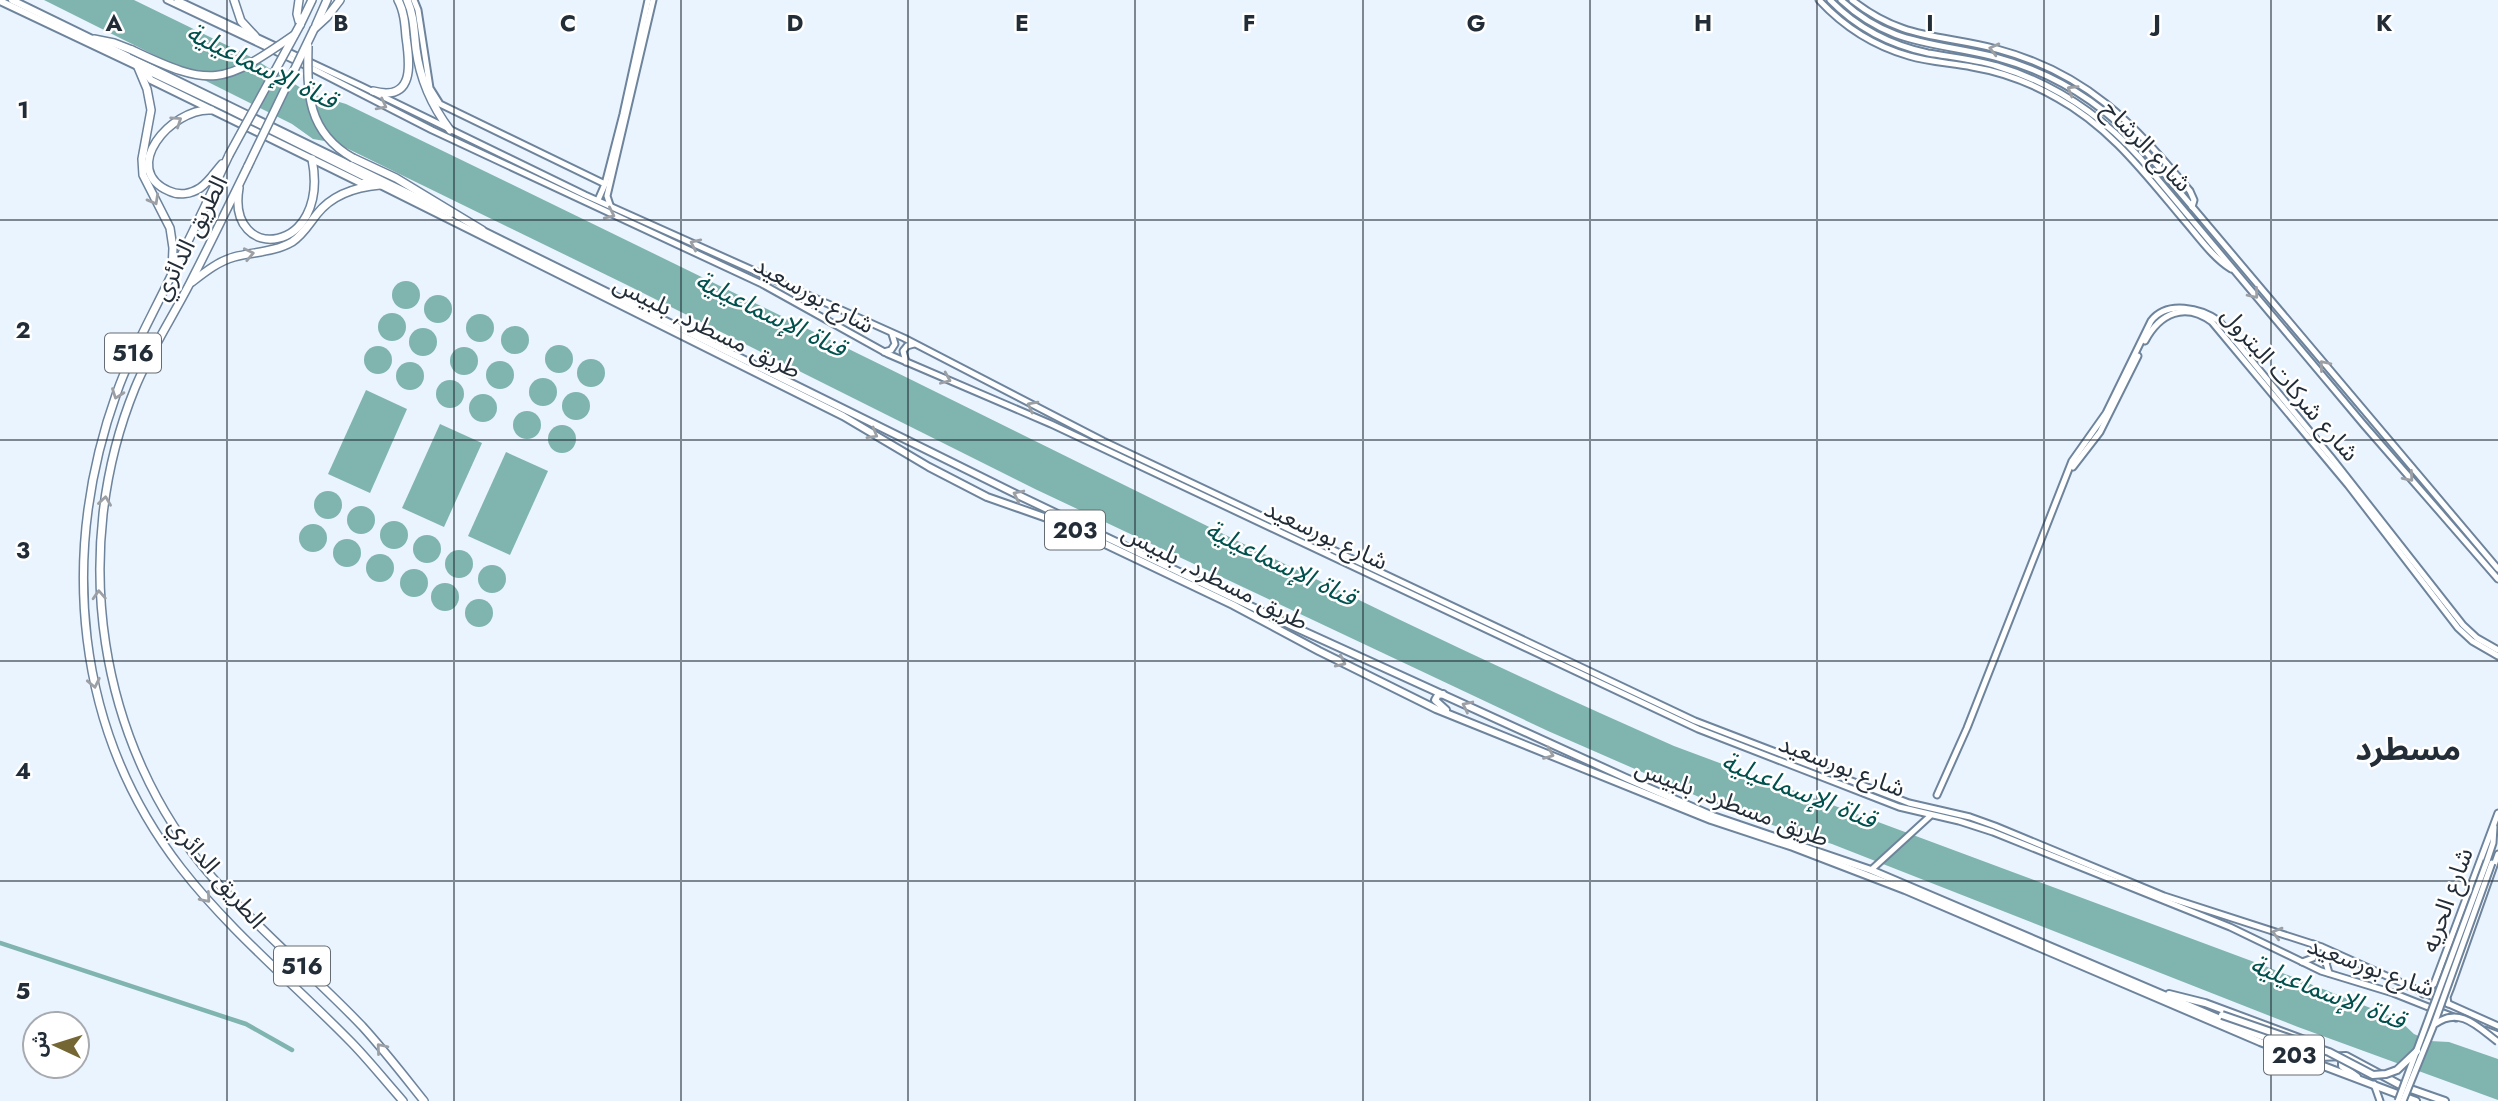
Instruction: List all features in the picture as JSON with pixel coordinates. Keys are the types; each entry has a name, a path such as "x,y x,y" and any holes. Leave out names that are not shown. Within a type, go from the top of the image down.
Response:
{"highway":[{"path":"234,0 241,21 255,36"},
{"path":"299,0 297,14 300,25"},
{"name":"الطريق الدائري","path":"312,0 229,155 128,365 108,421 93,479 83,567 84,616 89,661 99,705 124,774 149,823 188,876 226,919 351,1042 403,1101"},
{"name":"الطريق الدائري","path":"327,0 248,166 145,365 121,427 106,491 98,569 101,620 124,718 139,760 163,810 212,876 361,1025 424,1101"},
{"path":"314,29 340,0"},
{"path":"373,92 386,94 396,91 405,84 410,73 402,10 398,0"},
{"path":"407,0 422,79 434,108 450,130"},
{"path":"94,39 114,43 181,72 214,76 245,68 295,35"},
{"path":"308,42 307,83 312,109 328,138 353,158 396,178 482,230"},
{"path":"139,66 148,89 151,110 142,170 149,190 170,228 173,255 170,279"},
{"path":"211,110 188,114 164,130 152,149 151,173 167,191 175,194 191,193 205,185 229,155"},
{"path":"241,180 238,203 247,229 261,238 284,238 298,230 314,200 316,178 312,159"},
{"path":"189,284 232,257 288,244 301,235 319,211 334,199 359,188 377,184"}],"main road":[{"name":"طريق مسطرد, بلبيس","path":"12,0 993,483 1410,680 1713,816 1873,868 2164,994"},
{"name":"شارع بورسعيد","path":"167,0 373,92 598,200 917,344 1103,442 1695,721 1909,803 1995,826 2164,896 2313,944 2498,1026"},
{"name":"شارع بورسعيد","path":"177,0 255,36 432,130 762,284 881,351 1051,424 1713,734 1899,807 1993,832 2230,927 2331,974 2400,995 2498,1035"},
{"path":"414,0 432,92 444,107 605,184"},
{"path":"598,200 605,184 650,0"},
{"path":"610,205 607,196 650,0"},
{"path":"1819,0 1852,28 1888,48 1918,58 1982,69 2018,80 2077,110 2123,148 2213,253 2236,272"},
{"name":"شارع الرشاح","path":"1830,0 1856,22 1891,41 1920,51 2006,69 2048,86 2087,109 2127,143 2364,425 2498,579"},
{"name":"شارع الرشاح","path":"1841,0 1869,21 1903,38 1997,58 2031,70 2068,87 2103,110 2132,136 2498,569"},
{"path":"1852,0 1901,29 2015,54 2080,84 2120,113 2150,144 2190,191 2193,197 2192,206"},
{"name":"طريق مسطرد, بلبيس","path":"0,1 139,66 843,416 986,497 1060,523 1233,605 1418,699 1711,820 1804,851 1905,890 2201,1015"},
{"path":"139,66 149,78 211,110 361,183 377,184"},
{"name":"شارع شركات البترول","path":"1937,795 1967,728 2075,455 2092,436 2106,413 2151,321 2159,313 2196,310 2219,321 2463,625 2477,638 2498,650"},
{"path":"881,351 888,351 893,347 895,341 891,332"},
{"path":"908,363 904,358 905,348 910,344 917,344"},
{"path":"986,497 995,494 993,483"},
{"path":"1277,540 1281,532"},
{"path":"1319,560 1323,552"},
{"name":"شارع شركات البترول","path":"2409,560 2464,634 2498,656"},
{"path":"1420,607 1423,600"},
{"path":"1410,680 1427,691 1426,698 1418,699"},
{"path":"1443,694 1438,695 1435,701 1450,713"},
{"path":"1626,704 1630,696"},
{"path":"1919,813 1919,824"},
{"name":"شارع الحريه","path":"2423,994 2431,989 2435,982 2498,813"},
{"path":"1873,868 1931,815"},
{"path":"2402,1101 2433,1027 2489,862 2494,824"},
{"path":"2402,1101 2417,1051 2489,862 2498,848"},
{"name":"شارع الحريه","path":"2448,1004 2451,987 2498,854"},
{"path":"2302,962 2313,958 2316,951 2313,944"},
{"path":"2331,974 2326,967 2328,959 2339,954"},
{"path":"2435,982 2441,988 2451,987"},
{"path":"2164,994 2205,1003 2347,1057"},
{"name":"203","path":"2164,994 2187,1004 2201,1015 2416,1101"},
{"path":"2187,1004 2329,1052 2373,1075 2397,1070 2417,1051"},
{"name":"203","path":"2201,1015 2318,1057 2347,1057 2402,1086 2445,1101"},
{"path":"2433,1027 2444,1019 2460,1017 2473,1022 2498,1042"},
{"path":"2347,1057 2342,1059 2342,1066 2361,1080"},
{"path":"2374,1084 2380,1101"}],"water":[{"name":"قناة الإسماعيلية","path":"44,0 134,0 251,57 309,93 346,104 1348,595 1674,746 2265,966 2398,1019 2414,1034 2430,1041 2449,1042 2498,1059 2498,1100 2298,1027 1832,844 1738,814 1548,731 1035,489 336,143 313,139 292,124"},
{"path":"406,281 416,285 420,295 416,305 406,309 396,305 392,295 396,285"},
{"path":"438,295 448,299 452,309 448,319 438,323 428,319 424,309 428,299"},
{"path":"392,313 402,317 406,327 402,337 392,341 382,337 378,327 382,317"},
{"path":"480,314 490,318 494,328 490,338 480,342 470,338 466,328 470,318"},
{"path":"515,326 525,330 529,340 525,350 515,354 505,350 501,340 505,330"},
{"path":"423,328 433,332 437,342 433,352 423,356 413,352 409,342 413,332"},
{"path":"559,345 569,349 573,359 569,369 559,373 549,369 545,359 549,349"},
{"path":"378,346 388,350 392,360 388,370 378,374 368,370 364,360 368,350"},
{"path":"464,347 474,351 478,361 474,371 464,375 454,371 450,361 454,351"},
{"path":"591,359 601,363 605,373 601,383 591,387 581,383 577,373 581,363"},
{"path":"500,361 510,365 514,375 510,385 500,389 490,385 486,375 490,365"},
{"path":"410,362 420,366 424,376 420,386 410,390 400,386 396,376 400,366"},
{"path":"543,378 553,382 557,392 553,402 543,406 533,402 529,392 533,382"},
{"path":"450,380 460,384 464,394 460,404 450,408 440,404 436,394 440,384"},
{"path":"366,390 407,409 370,493 328,474"},
{"path":"576,392 586,396 590,406 586,416 576,420 566,416 562,406 566,396"},
{"path":"483,394 493,398 497,408 493,418 483,422 473,418 469,408 473,398"},
{"path":"527,411 537,415 541,425 537,435 527,439 517,435 513,425 517,415"},
{"path":"440,424 482,443 444,527 402,508"},
{"path":"562,425 572,429 576,439 572,449 562,453 552,449 548,439 552,429"},
{"path":"506,452 548,471 510,555 468,536"},
{"path":"328,491 338,495 342,505 338,515 328,519 318,515 314,505 318,495"},
{"path":"361,506 371,510 375,520 371,530 361,534 351,530 347,520 351,510"},
{"path":"394,521 404,525 408,535 404,545 394,549 384,545 380,535 384,525"},
{"path":"313,524 323,528 327,538 323,548 313,552 303,548 299,538 303,528"},
{"path":"427,535 437,539 441,549 437,559 427,563 417,559 413,549 417,539"},
{"path":"347,539 357,543 361,553 357,563 347,567 337,563 333,553 337,543"},
{"path":"459,550 469,554 473,564 469,574 459,578 449,574 445,564 449,554"},
{"path":"380,554 390,558 394,568 390,578 380,582 370,578 366,568 370,558"},
{"path":"492,565 502,569 506,579 502,589 492,593 482,589 478,579 482,569"},
{"path":"414,569 424,573 428,583 424,593 414,597 404,593 400,583 404,573"},
{"path":"445,583 455,587 459,597 455,607 445,611 435,607 431,597 435,587"},
{"path":"479,599 489,603 493,613 489,623 479,627 469,623 465,613 469,603"}],"waterway":[{"path":"0,943 246,1024 292,1050"}],"district":[{"name":"مسطرد","path":"2408,749"}]}
